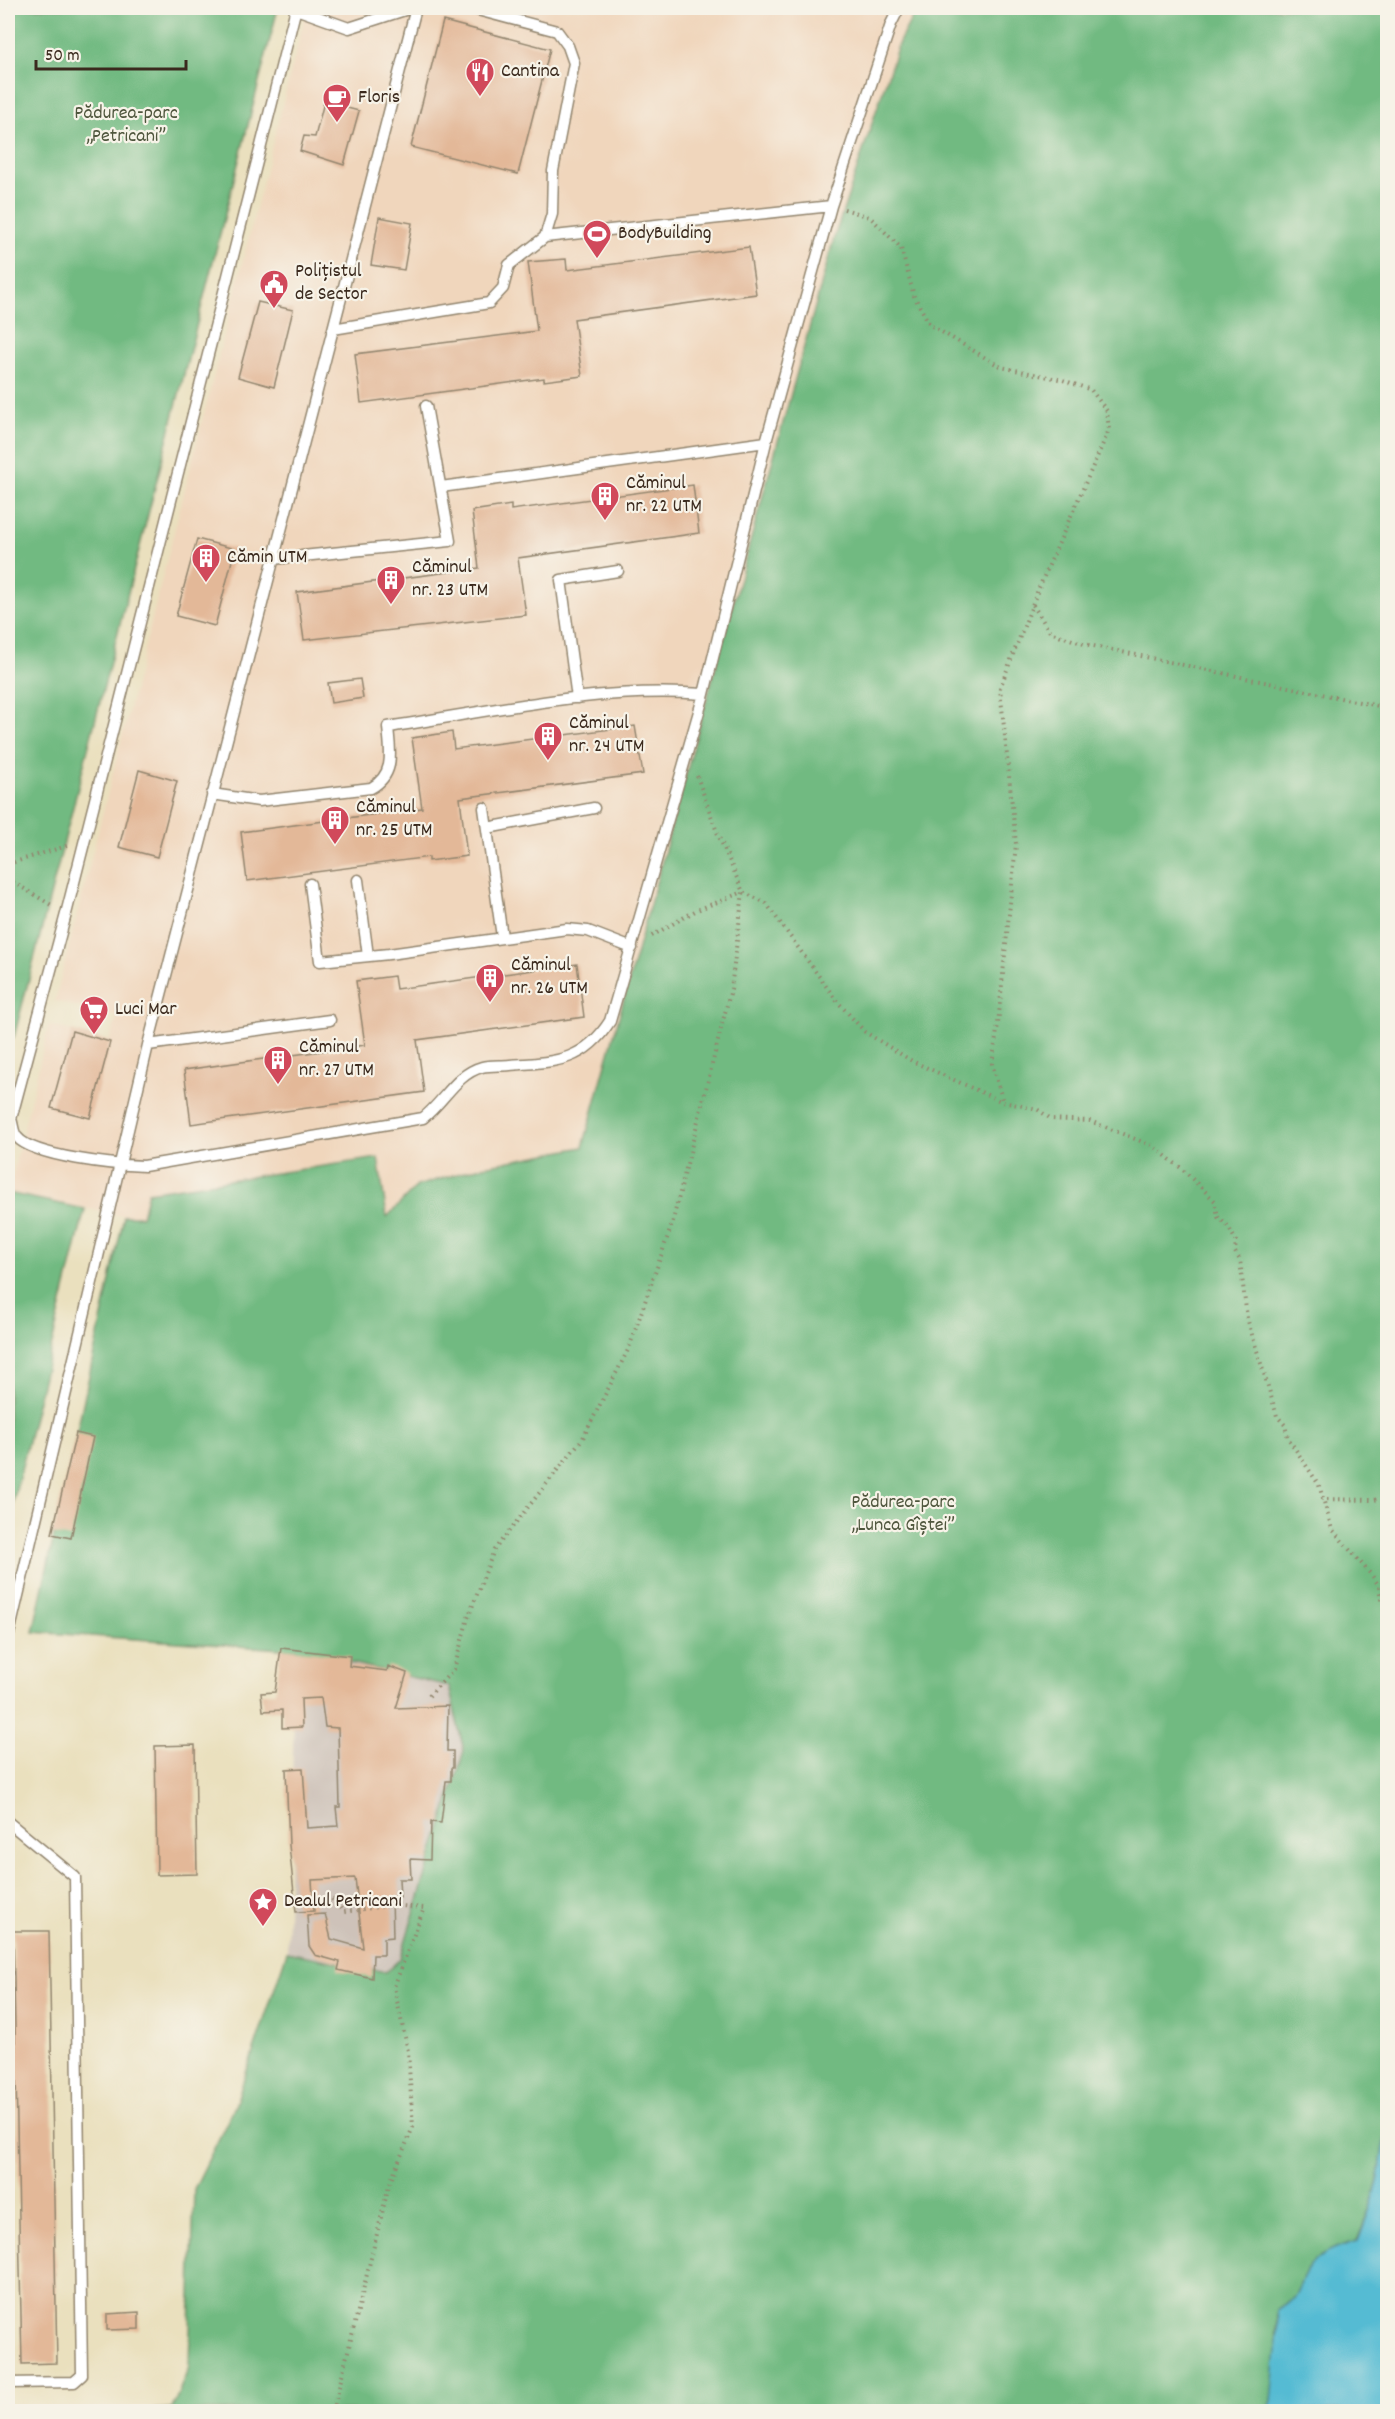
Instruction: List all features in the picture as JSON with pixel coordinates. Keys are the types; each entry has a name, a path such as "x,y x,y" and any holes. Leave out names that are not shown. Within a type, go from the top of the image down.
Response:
{"lane":[{"path":"411,8 350,28 296,8 66,914 11,1119 12,1139 32,1149 118,1165 144,1166 423,1118 438,1107 465,1074 483,1067 552,1062 584,1052 599,1038 610,1021 704,694 766,442 831,206 891,24 899,8"},
{"path":"8,1638 148,1045 416,8"},
{"path":"470,8 557,31 568,46 574,63 552,171 552,214 545,237"},
{"path":"333,329 489,303 502,288 509,265 545,237 831,206"},
{"path":"273,559 450,541 426,406"},
{"path":"441,487 766,442"},
{"path":"577,698 561,580 618,571"},
{"path":"212,795 259,801 371,788 381,783 391,762 388,727 577,698 655,691 704,694"},
{"path":"484,808 502,937"},
{"path":"487,828 594,808"},
{"path":"358,880 368,956"},
{"path":"310,884 320,961 502,937 579,930 632,948"},
{"path":"148,1045 330,1020"},
{"path":"8,1822 75,1877 82,2375 74,2382 8,2383"}],"path":[{"path":"831,206 870,217 901,248 914,296 930,325 1002,367 1063,380 1091,390 1107,411 1109,429 1032,604 1000,688 1016,844 992,1064 1003,1102"},
{"path":"1032,604 1050,632 1084,644 1388,708"},
{"path":"429,1696 454,1669 468,1618 494,1550 583,1438 628,1348 672,1224 731,989 743,892 696,776 697,766"},
{"path":"8,864 84,841"},
{"path":"8,879 66,914"},
{"path":"632,948 697,910 743,892 766,903 836,1000 865,1032 912,1061 1003,1102 1037,1109 1051,1119 1090,1122 1153,1146 1181,1168 1215,1201 1218,1217 1228,1226 1236,1241 1235,1252 1240,1260 1247,1318 1259,1354 1263,1378 1270,1390 1277,1416 1285,1425 1288,1438 1319,1485 1321,1499 1332,1529 1379,1586 1380,1599 1386,1605 1388,1621"},
{"path":"1321,1499 1374,1500 1388,1497"},
{"path":"332,1899 344,1912 390,1905 424,1908 394,1987 408,2051 412,2127 389,2185 333,2412"}],"shaded area":[{"path":"307,8 917,8 899,42 834,238 583,1147 484,1166 417,1186 387,1217 377,1158 142,1216 124,1216 8,1193 49,1025 109,1041 117,1017 55,1001"},
{"path":"296,1650 449,1686 464,1751 400,1959 386,1972 287,1952"}],"green space":[{"name":"Pădurea-parc „Petricani”","path":"8,8 278,8 14,1037 8,1044"},
{"name":"Pădurea-parc „Lunca Gîștei”","path":"917,8 1387,8 1388,2135 1367,2217 1357,2241 1336,2248 1316,2259 1306,2271 1294,2298 1277,2311 1276,2365 1270,2411 120,2411 172,2409 189,2367 194,2189 235,2106 287,1952 386,1972 400,1959 464,1751 449,1686 296,1650 33,1632 124,1216 142,1216 148,1192 378,1158 387,1217 417,1186 484,1166 583,1147 834,238 899,42"},
{"path":"8,1193 85,1209 8,1523"}],"water":[{"path":"1387,2135 1387,2411 1270,2411 1278,2329 1277,2311 1294,2298 1306,2271 1316,2259 1336,2248 1358,2241 1377,2185 1383,2145"}],"building":[{"name":"Cantina","path":"443,21 550,49 518,174 411,147"},
{"name":"Floris","path":"324,102 359,111 344,165 300,151 304,136 315,137"},
{"path":"379,217 412,223 404,270 371,265"},
{"path":"749,247 756,294 574,319 582,376 544,381 544,378 361,403 355,354 537,331 528,262 566,259 567,270"},
{"path":"258,302 293,310 274,387 238,377"},
{"path":"693,485 699,533 518,558 526,615 304,640 297,592 479,568 472,511 511,505 511,510"},
{"name":"Cămin UTM","path":"197,539 235,549 215,626 176,616"},
{"path":"360,679 363,698 331,703 328,683"},
{"path":"635,726 643,774 460,798 467,856 429,861 429,857 247,881 241,832 422,808 412,738 452,732 454,749"},
{"path":"139,770 177,781 157,857 119,847"},
{"path":"577,964 584,1017 417,1040 424,1092 191,1124 184,1070 365,1045 356,981 394,976 396,989"},
{"path":"72,1031 110,1042 90,1118 51,1108"},
{"path":"76,1433 93,1437 71,1538 52,1534"},
{"path":"281,1648 350,1656 349,1666 387,1671 388,1666 407,1673 396,1708 448,1706 447,1751 453,1751 453,1768 451,1768 451,1781 446,1781 441,1823 431,1822 430,1860 410,1859 411,1879 399,1879 400,1897 392,1897 393,1937 384,1938 384,1955 373,1955 372,1978 338,1970 340,1962 315,1955 309,1946 307,1915 325,1914 331,1939 363,1948 355,1878 312,1880 314,1911 296,1912 289,1845 286,1769 303,1768 307,1828 338,1826 336,1807 340,1807 338,1728 325,1727 321,1698 301,1699 302,1727 282,1728 282,1710 263,1711 261,1693 275,1692"},
{"path":"195,1745 197,1874 157,1875 155,1746"},
{"path":"13,1931 49,1931 57,2363 22,2364"},
{"path":"139,2312 139,2329 107,2330 107,2314"}],"place":[{"name":"Cantina","path":"480,98"},
{"name":"Floris","path":"337,124"},
{"name":"BodyBuilding","path":"597,260"},
{"name":"Polițistul de Sector","path":"274,310"},
{"name":"Căminul nr. 22 UTM","path":"605,522"},
{"name":"Cămin UTM","path":"206,584"},
{"name":"Căminul nr. 23 UTM","path":"391,606"},
{"name":"Căminul nr. 24 UTM","path":"548,762"},
{"name":"Căminul nr. 25 UTM","path":"335,846"},
{"name":"Căminul nr. 26 UTM","path":"490,1004"},
{"name":"Luci Mar","path":"94,1036"},
{"name":"Căminul nr. 27 UTM","path":"278,1086"},
{"name":"Dealul Petricani","path":"263,1928"}]}
